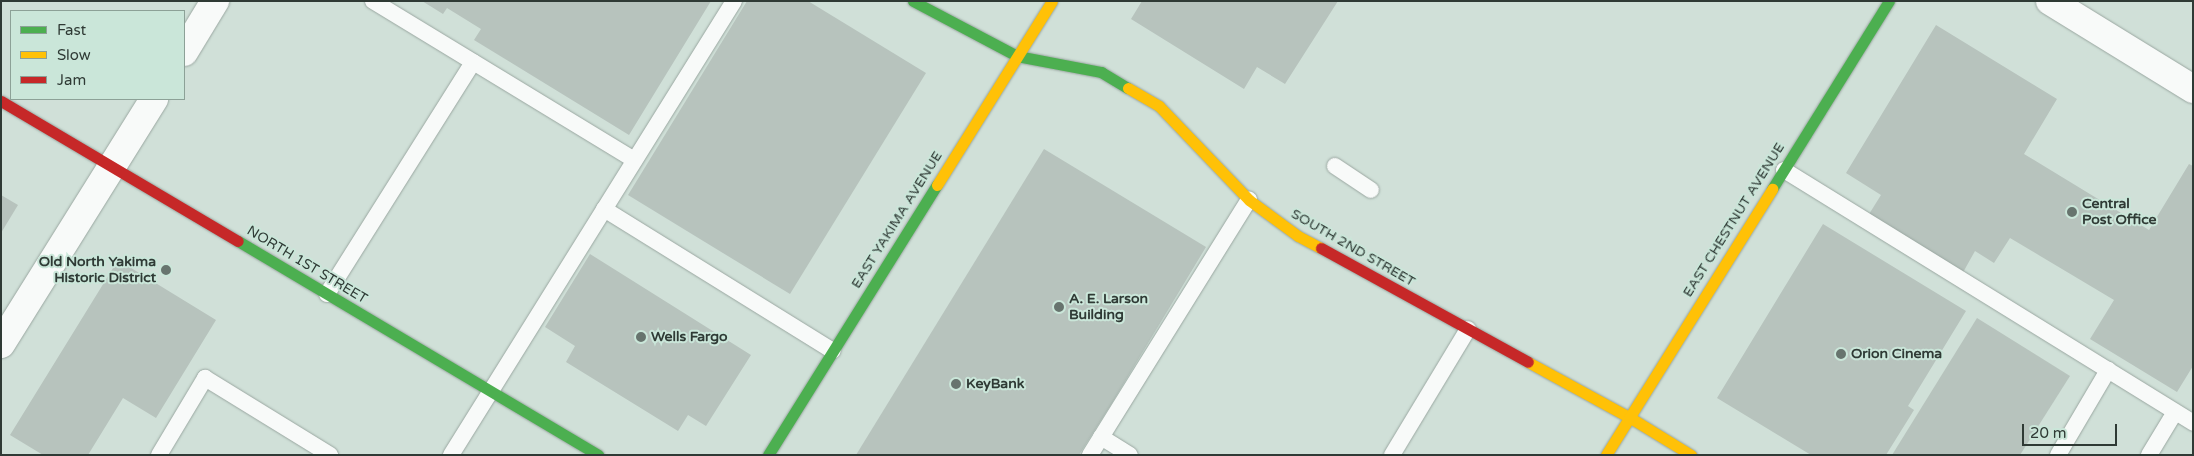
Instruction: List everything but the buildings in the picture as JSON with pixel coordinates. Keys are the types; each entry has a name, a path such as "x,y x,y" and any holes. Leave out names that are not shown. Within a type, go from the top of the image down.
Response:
{"street":[{"path":"185,50 215,1"},
{"name":"SOUTH 2ND STREET","path":"913,1 1017,56 1100,72 1159,106 1249,200 1304,240 1629,417 1691,455"},
{"name":"EAST YAKIMA AVENUE","path":"768,455 1052,1"},
{"name":"EAST CHESTNUT AVENUE","path":"1606,455 1889,1"},
{"path":"2050,1 2193,89"},
{"path":"1,344 153,100"},
{"name":"NORTH 1ST STREET","path":"1,101 598,455"}],"lane":[{"path":"374,1 635,160"},
{"path":"451,455 734,1"},
{"path":"327,294 474,62"},
{"path":"1335,166 1371,190"},
{"path":"1784,170 2187,417 2149,455"},
{"path":"1090,455 1249,200"},
{"path":"604,209 833,351"},
{"path":"1392,455 1468,329"},
{"path":"2058,455 2108,370"},
{"path":"159,455 205,378 330,455"},
{"path":"1101,437 1130,455"}],"traffic: fast":[{"path":"913,1 1017,56 1101,72 1128,88"},
{"path":"1772,189 1889,1"},
{"path":"768,455 937,185"},
{"path":"238,241 598,455"}],"traffic: slow":[{"path":"937,185 1052,1"},
{"path":"1128,88 1159,106 1249,200 1298,236 1321,248"},
{"path":"1606,455 1772,189"},
{"path":"1528,362 1629,417 1691,455"}],"traffic: jam":[{"path":"1,101 238,241"},
{"path":"1321,248 1528,362"}],"place":[{"name":"Central Post Office","path":"2072,212"},
{"name":"Old North Yakima Historic District","path":"166,270"},
{"name":"A. E. Larson Building","path":"1059,307"},
{"name":"Wells Fargo","path":"641,337"},
{"name":"Orion Cinema","path":"1841,354"},
{"name":"KeyBank","path":"956,384"}]}
